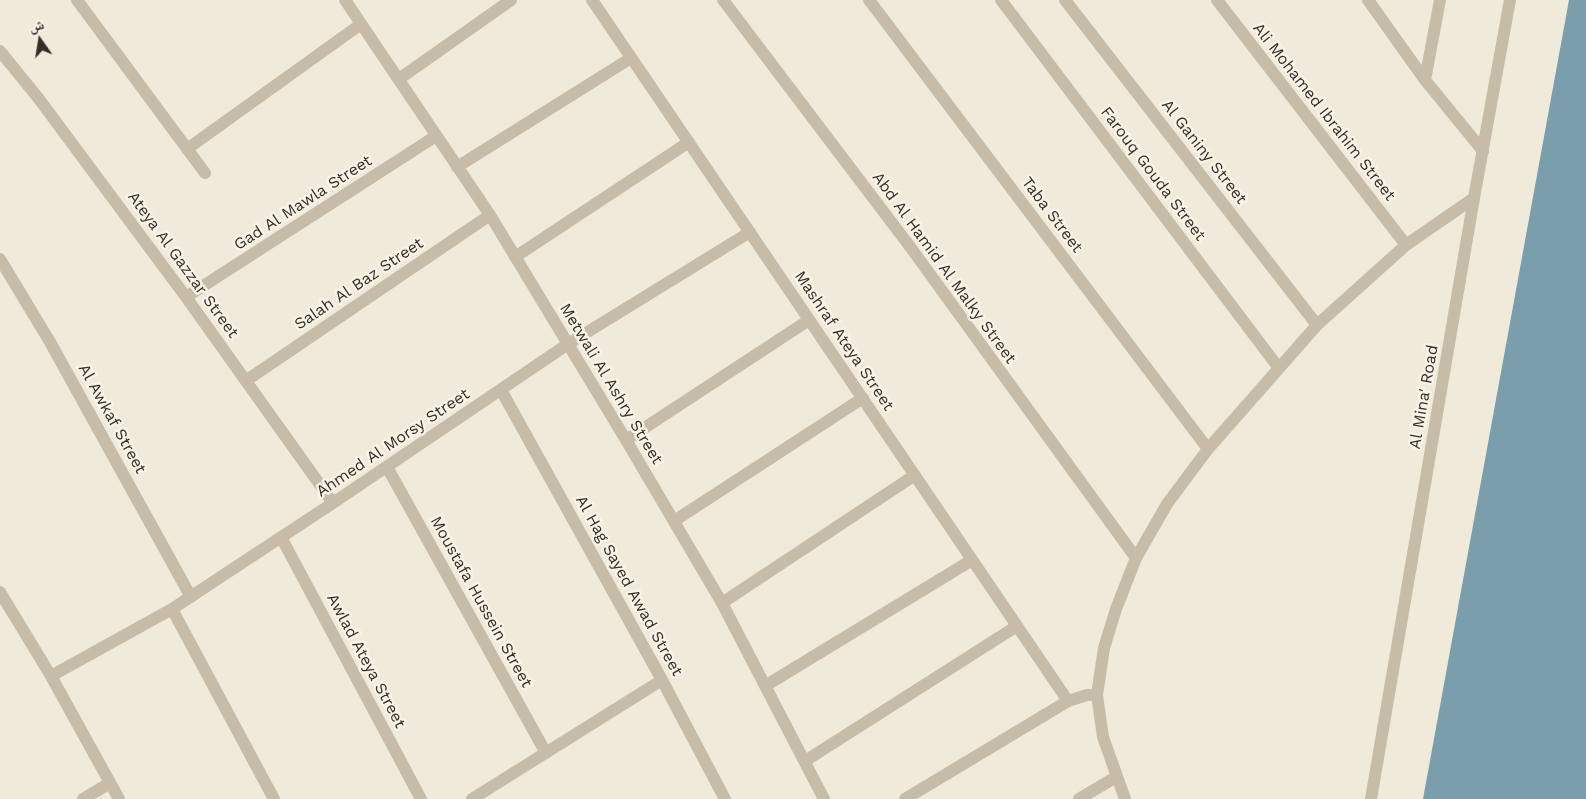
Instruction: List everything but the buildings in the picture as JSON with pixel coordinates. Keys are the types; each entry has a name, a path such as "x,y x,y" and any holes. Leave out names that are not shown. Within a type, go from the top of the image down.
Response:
{"street":[{"path":"77,0 205,173"},
{"path":"399,80 511,0"},
{"name":"Mashraf Ateya Street","path":"592,0 1068,701"},
{"name":"Abd Al Hamid Al Malky Street","path":"723,0 911,248 1136,558"},
{"name":"Taba Street","path":"869,0 1208,449"},
{"name":"Farouq Gouda Street","path":"1001,0 1278,367"},
{"name":"Al Ganiny Street","path":"1065,0 1317,325"},
{"name":"Ali Mohamed Ibrahim Street","path":"1217,0 1406,245"},
{"path":"1368,0 1426,80 1483,151"},
{"path":"1426,80 1440,0"},
{"name":"Al Mina' Road","path":"1371,799 1474,198 1510,0"},
{"name":"Metwali Al Ashry Street","path":"347,1 490,215 626,440 722,603 824,799"},
{"path":"187,149 361,24"},
{"name":"Ateya Al Gazzar Street","path":"0,51 39,99 186,297 333,503"},
{"path":"458,167 631,58"},
{"name":"Gad Al Mawla Street","path":"186,297 436,136"},
{"path":"515,257 689,142"},
{"path":"1124,799 1103,737 1096,695 1104,648 1116,609 1136,558 1167,504 1208,449 1278,367 1317,325 1406,245 1474,198"},
{"name":"Salah Al Baz Street","path":"247,380 490,215"},
{"name":"Ahmed Al Morsy Street","path":"51,676 191,597 568,344 750,232"},
{"name":"Al Awkaf Street","path":"0,259 55,350 191,597"},
{"path":"626,440 809,320"},
{"name":"Al Hag Sayed Awad Street","path":"501,390 662,680 725,799"},
{"path":"674,521 863,398"},
{"name":"Moustafa Hussein Street","path":"387,467 546,753"},
{"path":"722,603 914,474"},
{"name":"Awlad Ateya Street","path":"281,537 421,799"},
{"path":"765,686 972,560"},
{"path":"0,592 51,676 119,799"},
{"path":"172,609 274,799"},
{"path":"805,761 1017,626"},
{"path":"472,799 662,680"},
{"path":"905,799 1068,701 1082,696 1096,695"},
{"path":"1079,799 1116,777"},
{"path":"82,799 110,783"}],"water":[{"path":"1569,0 1586,0 1586,799 1423,799"}]}
